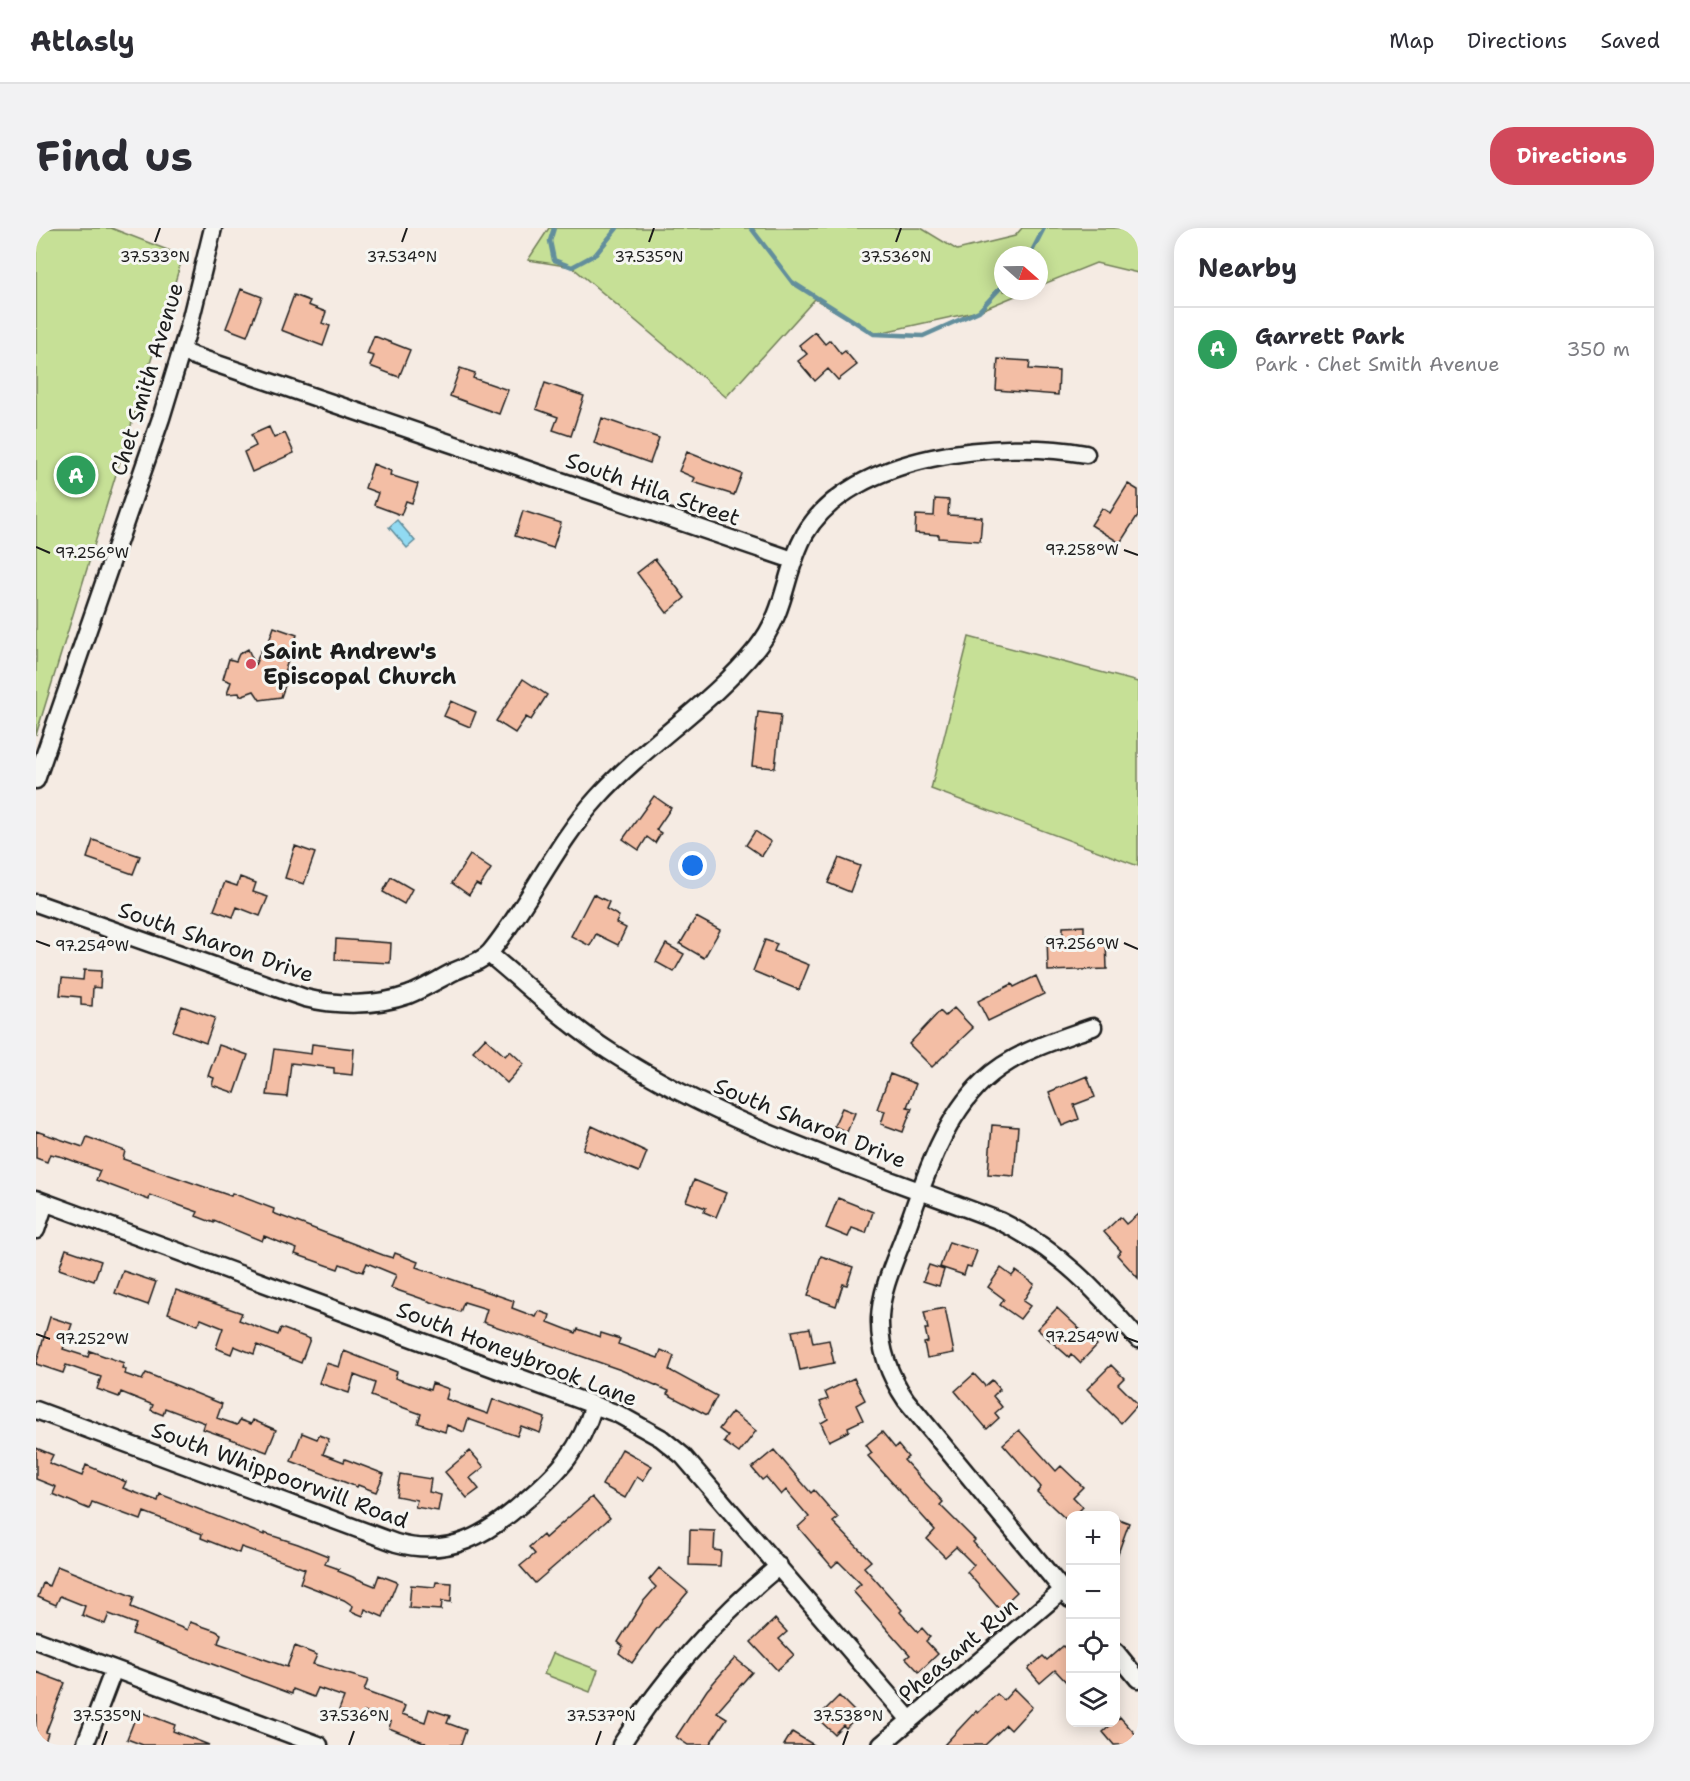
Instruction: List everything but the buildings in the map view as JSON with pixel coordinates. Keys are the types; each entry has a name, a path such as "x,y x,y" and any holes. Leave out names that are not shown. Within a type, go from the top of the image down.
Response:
{"street":[{"name":"Chet Smith Avenue","path":"36,780 182,352 213,228"},
{"name":"South Hila Street","path":"182,352 792,560"},
{"path":"489,954 597,798 656,742 704,703 757,648 780,608 792,560 814,521 826,507 871,478 933,459 979,451 1056,448 1086,454"},
{"name":"South Sharon Drive","path":"36,903 257,983 305,998 334,1003 366,1003 407,995 489,954 606,1049 696,1101 783,1140 1000,1221 1045,1246 1093,1288 1138,1339"},
{"path":"1066,1593 906,1400 887,1365 880,1334 882,1300 921,1191 957,1113 982,1082 1024,1052 1093,1027"},
{"path":"36,1230 40,1201"},
{"name":"South Honeybrook Lane","path":"40,1201 594,1405 640,1425 683,1456 910,1720"},
{"name":"South Whippoorwill Road","path":"36,1410 396,1542 438,1548 458,1545 488,1532 554,1476 579,1444 594,1405"},
{"path":"621,1745 652,1699 713,1626 743,1596 779,1566"},
{"name":"Pheasant Run","path":"881,1745 1066,1595"},
{"path":"36,1640 319,1745"},
{"path":"1120,1657 1138,1679"},
{"path":"85,1745 114,1669"}],"green space":[{"path":"36,228 111,228 183,256 36,735"},
{"path":"549,228 921,228 957,250 1015,236 1022,228 1138,228 1138,273 1096,263 1048,282 1048,246 994,246 994,300 1005,300 979,311 874,334 815,299 726,397 572,267 528,260"},
{"path":"969,637 1138,682 1138,866 931,789"},
{"path":"553,1653 598,1670 590,1692 544,1674"}],"water":[{"path":"397,520 415,541 407,548 389,527"}],"waterway":[{"path":"554,228 550,241 554,260 572,267 596,254 617,228"},
{"path":"751,228 792,282 874,334 923,336 979,311 994,295"},
{"path":"1035,246 1044,228"}],"place":[{"name":"Garrett Park","path":"76,475"},
{"name":"Saint Andrew's Episcopal Church","path":"251,664"}]}
